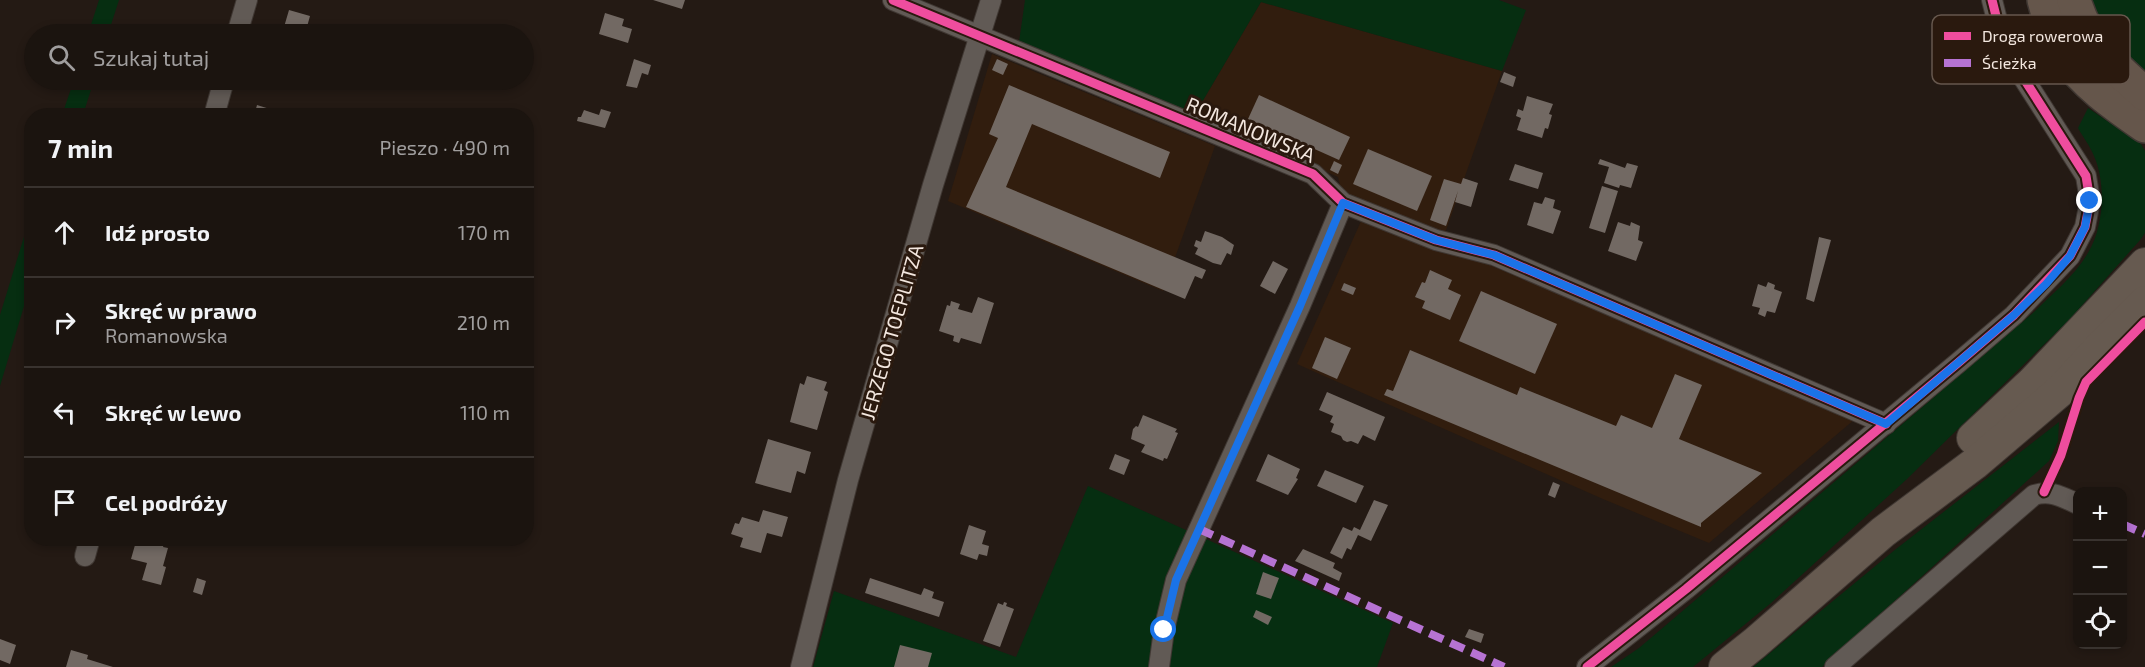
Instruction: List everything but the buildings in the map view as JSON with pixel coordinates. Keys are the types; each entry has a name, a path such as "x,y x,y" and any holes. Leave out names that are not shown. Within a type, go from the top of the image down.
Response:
{"highway":[{"path":"2044,0 2048,15"},
{"path":"2074,0 2080,15"},
{"path":"2130,81 2145,94"},
{"path":"2091,84 2145,126"}],"main road":[{"path":"1883,532 1959,451 2032,383 2145,264"},
{"path":"1725,667 1883,532 1974,464 2061,390 2145,302"}],"street":[{"path":"240,24 247,0"},
{"name":"ROMANOWSKA","path":"893,0 1313,174 1343,203 1436,240 1494,255 1886,424"},
{"name":"JERZEGO TOEPLITZA","path":"801,667 854,459 933,185 991,0"},
{"path":"1992,0 1996,15"},
{"path":"1587,667 1678,596 1886,424 2022,307 2070,256 2085,227 2090,201 2086,176 2027,84"},
{"path":"216,108 221,90"},
{"path":"1159,667 1164,630 1176,580 1300,306 1343,203"},
{"path":"1835,667 2034,495 2044,492 2073,502"}],"shaded area":[{"path":"1261,2 1502,71 1444,236 1342,194 1338,177 1195,114"},
{"path":"992,54 1215,146 1163,291 948,201"},
{"path":"1362,219 1464,254 1855,419 1709,543 1603,499 1297,364"}],"green space":[{"path":"99,0 119,0 111,24 91,24"},
{"path":"1025,0 1499,0 1526,10 1502,71 1261,2 1195,114 1019,42"},
{"path":"2089,0 2145,0 2145,75 2130,59 2130,15 2096,15"},
{"path":"71,90 91,90 85,108 64,108"},
{"path":"2088,108 2141,144 2145,151 2145,233 2141,239 2069,320 1907,479 1771,603 1693,667 1611,667 1639,648 2033,313 2084,260 2098,229 2102,204 2098,167 2091,149 2078,128"},
{"path":"24,237 24,306 0,386 0,315"},
{"path":"2059,422 2058,441 2049,461 1822,667 1753,667 1896,549"},
{"path":"1088,486 1393,623 1377,667 813,667 834,591 1016,657"}],"marked path":[{"path":"2127,526 2145,534"},
{"path":"1199,529 1504,667"}],"cycle path":[{"path":"893,0 1313,174 1343,203 1436,240 1494,255 1886,424"},
{"path":"1992,0 1996,15"},
{"path":"1587,667 1686,589 1959,362 2014,315 2070,256 2085,227 2090,201 2086,176 2027,84"},
{"path":"2044,492 2061,455 2086,382 2145,322"}],"route":[{"path":"1164,630 1176,580 1300,306 1343,203 1436,240 1494,255 1886,424 2014,315 2046,284 2070,256 2085,227 2090,201"}]}
